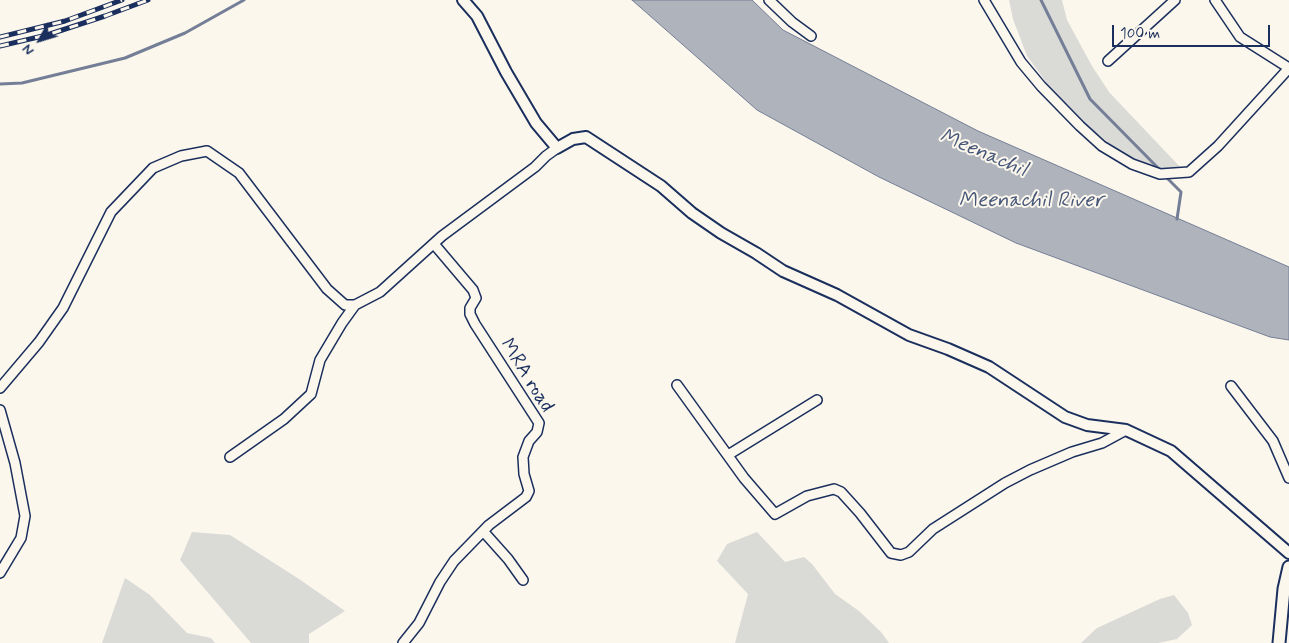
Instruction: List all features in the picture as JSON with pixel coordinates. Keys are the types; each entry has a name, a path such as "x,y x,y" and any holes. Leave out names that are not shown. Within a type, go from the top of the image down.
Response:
{"main road":[{"path":"1279,643 1284,589 1289,567"}],"street":[{"path":"463,0 477,16 536,124 557,148"},
{"path":"769,0 792,22 811,36"},
{"path":"984,0 1021,62 1041,86 1080,126 1102,146 1132,164 1160,174 1188,172 1218,146 1289,68 1240,37 1215,0"},
{"path":"1108,61 1175,0"},
{"path":"230,457 284,419 311,394 320,360 355,305 380,292 434,244 557,148 574,139 586,137 661,186 692,213 720,233 783,271 838,295 909,335 989,367 1065,417 1087,425 1126,430 1171,451 1289,553"},
{"path":"0,388 64,308 111,212 153,168 181,156 207,151 240,173 327,289 345,304 355,305"},
{"name":"MRA road","path":"403,643 419,623 440,582 454,561 484,531 526,497 529,491 524,474 523,457 529,441 537,432 539,423 533,411 520,395 485,342 470,314 470,308 476,298 473,290 434,244"},
{"path":"677,385 744,478 774,514 807,496 834,489 841,492 892,553 901,554 908,552 933,529 1006,483 1030,470 1072,452 1102,443 1126,430"},
{"path":"1231,386 1273,441 1289,478"},
{"path":"728,455 817,400"},
{"path":"0,410 15,463 25,516 21,538 0,573"},
{"path":"484,531 523,580"}],"shaded area":[{"path":"1009,0 1062,0 1067,20 1092,66 1109,92 1181,168 1160,172 1120,152 1083,122 1057,97 1027,56 1013,19"},
{"path":"192,532 230,535 345,611 309,634 309,643 251,643 180,560"},
{"path":"757,532 785,562 804,557 812,564 835,594 859,611 881,632 889,643 735,643 748,594 717,561 727,544"},
{"path":"125,578 150,595 187,633 211,638 215,643 102,643"},
{"path":"1174,595 1188,613 1192,625 1177,639 1158,643 1081,643 1097,628 1160,599"}],"water":[{"name":"Meenachil River","path":"632,0 752,0 783,30 978,131 1289,267 1289,340 1270,337 1016,243 879,177 757,110"}],"waterway":[{"path":"0,84 22,83 125,58 185,33 244,0"},
{"path":"1041,0 1090,99 1161,171"},
{"path":"1165,176 1181,192 1177,219"}],"railway":[{"path":"0,37 65,21 122,0"},
{"path":"0,46 47,35 148,0"}],"water label":[{"name":"Meenachil","path":"983,154"}]}
